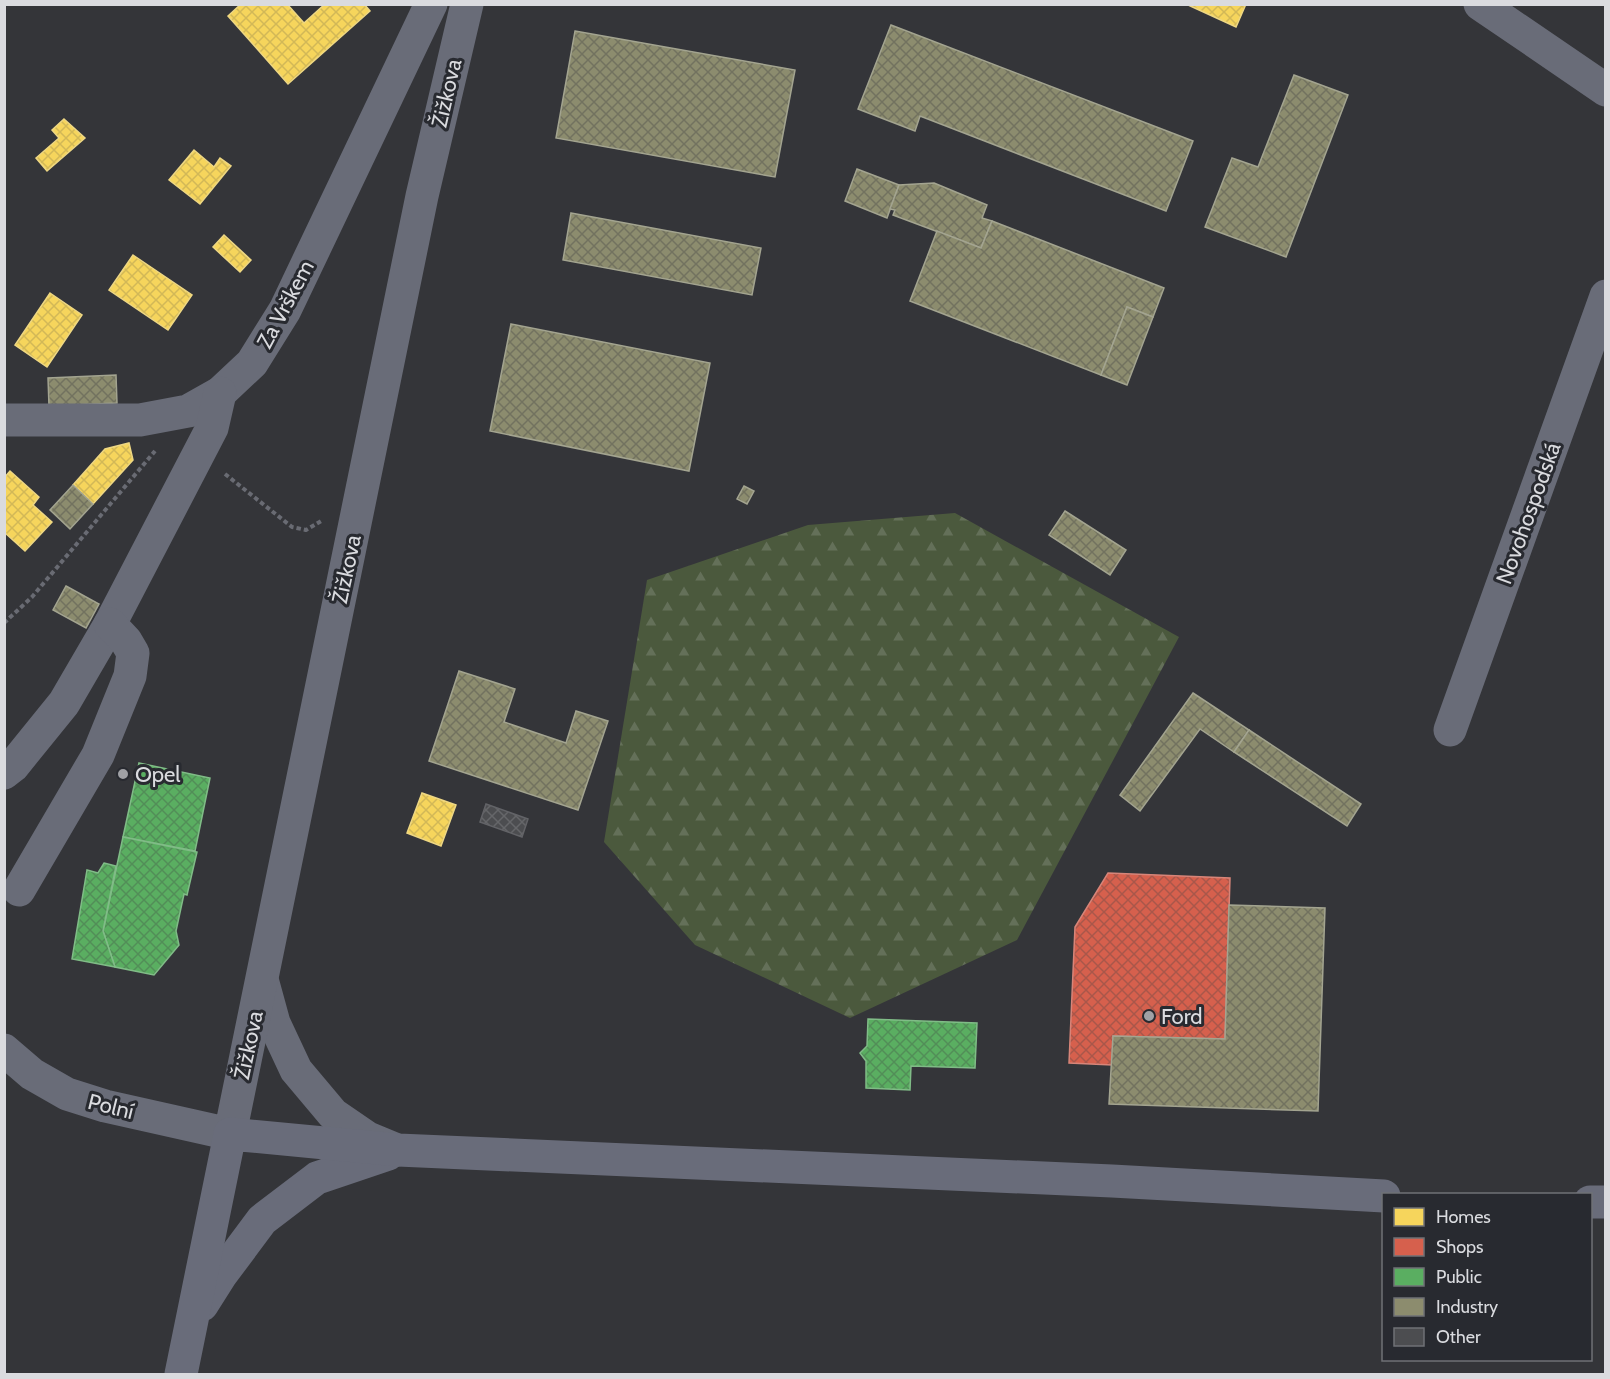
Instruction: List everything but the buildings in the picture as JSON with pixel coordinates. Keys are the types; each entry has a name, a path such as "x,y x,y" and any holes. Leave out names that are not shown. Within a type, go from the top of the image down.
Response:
{"main road":[{"path":"181,1374 230,1134 398,1150 1100,1180 1382,1196"},
{"path":"191,1322 221,1275 262,1220 317,1178 398,1150"}],"street":[{"name":"Za Vrškem","path":"4,420 200,419 220,393 252,363 285,310 431,4"},
{"name":"Žižkova","path":"230,1134 422,196 467,4"},
{"path":"1480,4 1605,90"},
{"name":"Novohospodská","path":"1450,730 1605,296"},
{"path":"4,773 13,766 64,703 110,624 200,419"},
{"path":"19,890 98,755 130,676 133,653 126,641 110,624"},
{"path":"262,978 274,1023 296,1070 333,1114 368,1138 398,1150"},
{"name":"Polní","path":"4,1050 32,1074 66,1094 105,1106 230,1134"}],"path":[{"path":"4,623 32,597 125,489 200,419 223,450 222,471 292,527 306,530 323,520 363,487"}],"green space":[{"path":"955,513 1179,637 1017,940 850,1018 695,945 604,842 647,580 808,525"}],"place":[{"name":"Opel","path":"123,774"},
{"name":"Ford","path":"1149,1016"}]}
